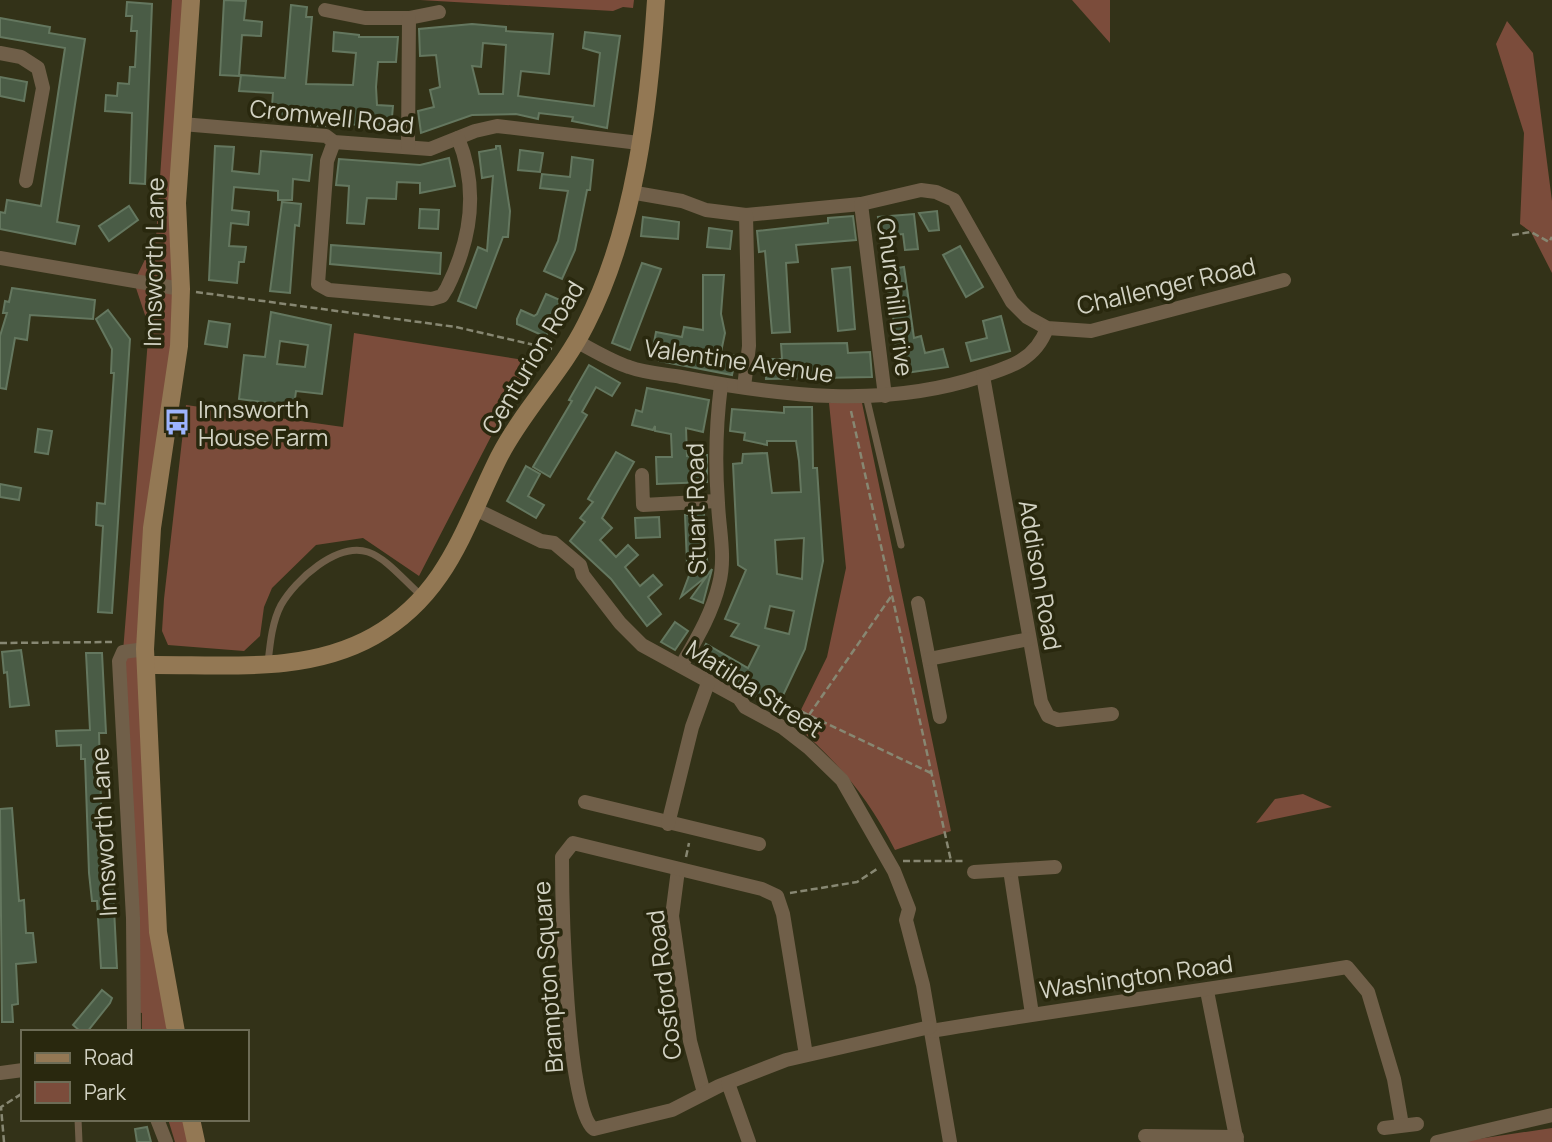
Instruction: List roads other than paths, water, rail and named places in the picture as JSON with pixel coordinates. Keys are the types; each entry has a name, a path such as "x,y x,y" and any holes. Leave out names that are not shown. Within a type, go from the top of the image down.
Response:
{"street":[{"name":"Innsworth Lane","path":"176,1030 159,932 146,657 152,527 179,346 181,289 177,203 191,0"},
{"name":"Centurion Road","path":"146,657 268,664 308,661 349,648 394,622 448,568 507,444 573,347 606,282 630,192 639,142 648,91 656,0"},
{"path":"325,10 355,17 410,18 439,12"},
{"path":"408,147 406,75 410,18"},
{"path":"0,53 22,57 38,68 43,88 26,160 26,181"},
{"name":"Cromwell Road","path":"182,124 326,136 334,142 437,149 484,128 513,126 639,142"},
{"path":"334,142 327,161 318,284 329,290 432,299 442,296 447,288 467,234 471,186 466,157 458,138"},
{"name":"Challenger Road","path":"630,192 746,215 861,204 921,190 936,192 954,200 1012,302 1027,317 1046,328 1091,331 1284,280"},
{"name":"Churchill Drive","path":"861,204 885,396"},
{"path":"744,387 749,346 746,215"},
{"path":"0,258 181,289"},
{"name":"Valentine Avenue","path":"573,347 630,368 722,385 848,398 927,392 1013,366 1029,357 1043,339 1046,328"},
{"name":"Addison Road","path":"983,376 1041,702 1048,716 1058,720 1112,714"},
{"name":"Stuart Road","path":"681,666 700,633 719,584 723,562 718,501 717,419 722,385"},
{"path":"642,475 643,505 718,501"},
{"name":"Matilda Street","path":"477,510 541,541 554,543 580,565 583,575 642,645 739,698 745,706 782,727 826,763 853,796 889,862 909,909 906,920 930,1029 950,1142"},
{"path":"918,603 940,717"},
{"path":"929,659 1029,639"},
{"name":"Innsworth Lane","path":"134,1030 132,918 119,661 123,652 146,657"},
{"path":"668,824 692,727 708,683"},
{"path":"585,802 760,844"},
{"name":"Brampton Square","path":"806,1055 783,914 777,896 762,889 573,843 562,857 567,1002 581,1111 589,1126 594,1129 672,1110 728,1083 806,1055 930,1029"},
{"path":"974,872 1055,867"},
{"path":"1010,870 1032,1014"},
{"name":"Cosford Road","path":"681,871 672,916 690,1041 704,1093"},
{"name":"Washington Road","path":"930,1029 1100,1002 1207,991 1347,967 1368,992 1409,1124 1384,1128"},
{"path":"1145,1136 1237,1140 1207,991"},
{"path":"0,1073 21,1070"},
{"path":"728,1083 749,1142"},
{"path":"1437,1142 1552,1115"},
{"path":"159,1121 166,1142"},
{"path":"191,1121 196,1142"}],"lane":[{"path":"866,396 901,545"},
{"path":"268,664 280,606 307,577 337,552 355,550 378,557 422,596"},
{"path":"78,1121 79,1142"}],"place":[{"name":"Innsworth House Farm","path":"177,422"}]}
